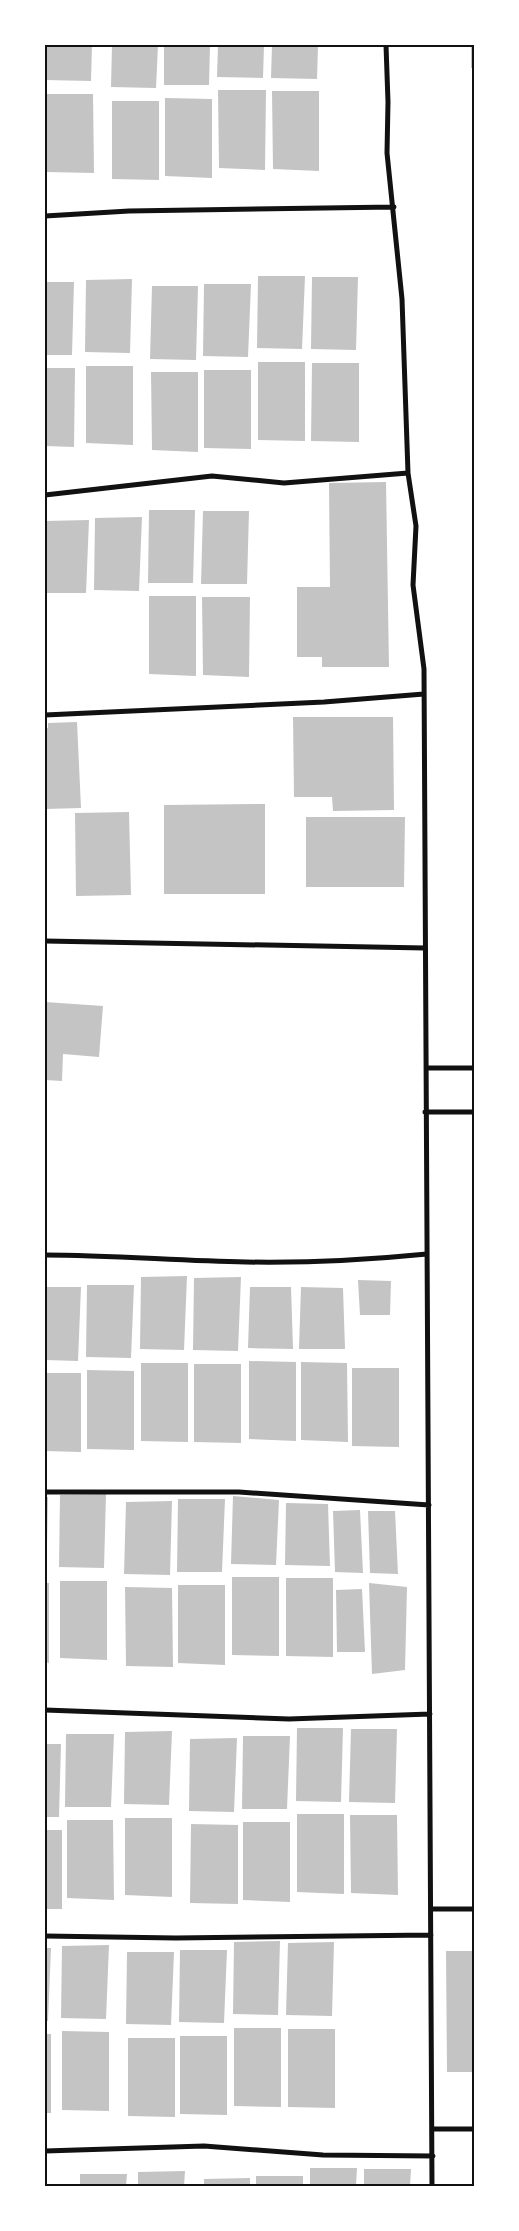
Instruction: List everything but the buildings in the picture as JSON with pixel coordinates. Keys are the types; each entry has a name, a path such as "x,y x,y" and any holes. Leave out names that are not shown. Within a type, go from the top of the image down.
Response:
{"street":[{"path":"386,45 387,153 402,299 408,473 416,526 413,585 424,669 432,2186"},
{"path":"45,216 129,211 394,207"},
{"path":"45,495 212,476 284,482 408,473"},
{"path":"45,715 276,704 424,694"},
{"path":"45,941 425,948"},
{"path":"426,1068 474,1068"},
{"path":"426,1112 474,1112"},
{"path":"45,1255 108,1255 246,1262 367,1260 427,1254"},
{"path":"45,1492 239,1492 429,1506"},
{"path":"45,1710 288,1719 430,1714"},
{"path":"431,1909 474,1909"},
{"path":"45,1936 176,1938 431,1935"},
{"path":"432,2129 474,2129"},
{"path":"45,2151 204,2146 323,2155 433,2156"}]}
